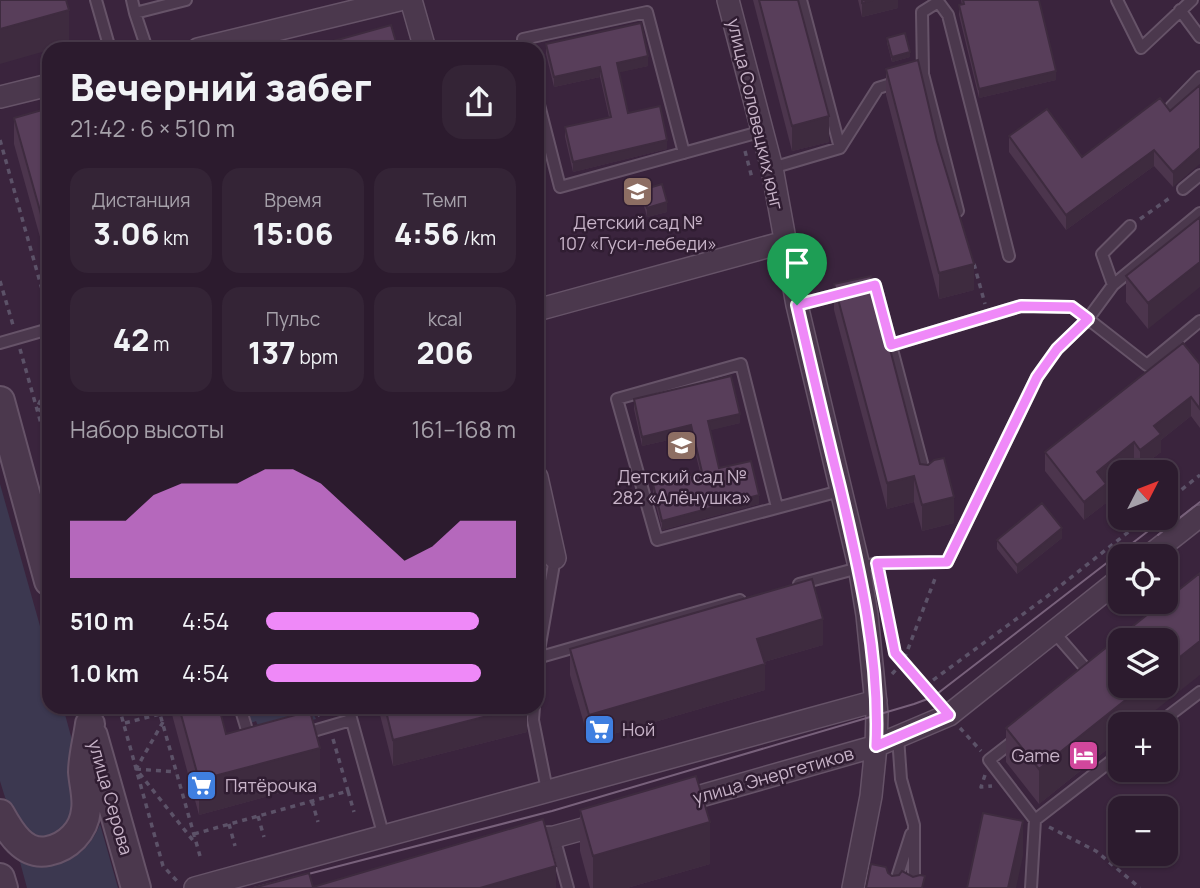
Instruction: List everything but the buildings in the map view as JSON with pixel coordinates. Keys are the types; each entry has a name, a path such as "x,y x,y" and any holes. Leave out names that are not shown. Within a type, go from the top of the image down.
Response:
{"street":[{"path":"225,42 373,3 399,0"},
{"path":"411,0 423,42"},
{"name":"улица Соловецких юнг","path":"729,0 772,168 797,305 859,566 867,615 876,701 876,746 871,796 853,888"},
{"path":"0,97 42,87"},
{"path":"544,308 785,242"},
{"path":"0,401 42,555"},
{"path":"544,508 555,558"},
{"path":"1165,544 1199,518"},
{"name":"улица Энергетиков","path":"659,808 876,746 949,715 1108,588"},
{"path":"195,888 876,701"},
{"path":"0,814 13,836 31,849 43,852 71,841 80,829 86,811 83,771 88,715"},
{"name":"улица Серова","path":"88,715 136,888"},
{"path":"498,848 537,838 554,837 620,819"},
{"path":"0,878 3,888"}],"lane":[{"path":"96,0 108,42"},
{"path":"132,0 145,42"},
{"path":"135,13 186,0"},
{"path":"801,0 840,148"},
{"path":"1117,0 1141,48 1192,0"},
{"path":"961,219 923,74 922,12 937,1 948,15 1009,256"},
{"path":"1180,10 1200,37"},
{"path":"524,42 523,39 647,12 684,153"},
{"path":"772,168 840,148 878,88 923,74"},
{"path":"1171,107 1200,77"},
{"path":"544,126 559,187 763,131"},
{"path":"1183,189 1200,175"},
{"path":"793,585 877,563 947,562 1037,377 1057,349 1088,319 1113,285 1200,213"},
{"path":"1113,285 1102,254 1130,226"},
{"path":"797,305 875,285 927,483"},
{"path":"891,345 1021,306 1072,307 1147,365 1200,321"},
{"path":"0,343 42,331"},
{"path":"777,507 741,364 617,399 657,540 840,491"},
{"path":"544,623 555,558"},
{"path":"544,656 754,596"},
{"path":"1156,628 1167,620 1160,614"},
{"path":"1053,631 1098,674 1083,686"},
{"path":"1174,712 1200,692"},
{"path":"243,714 251,736 264,743"},
{"path":"350,714 383,837"},
{"path":"533,714 547,790"},
{"path":"286,739 351,720"},
{"path":"1020,736 989,760 1035,820 1031,888"},
{"path":"898,737 901,779 914,825 914,888"},
{"path":"1035,820 1108,763"},
{"path":"894,887 914,825"},
{"path":"554,837 568,888"}],"path":[{"path":"0,140 42,289"},
{"path":"1130,226 1183,189"},
{"path":"972,259 988,316"},
{"path":"0,281 42,426"},
{"path":"37,408 42,397"},
{"path":"37,408 42,412"},
{"path":"1178,492 1200,475"},
{"path":"924,687 1045,598 1131,530"},
{"path":"890,628 895,653 982,753"},
{"path":"122,714 163,866 183,888"},
{"path":"124,723 160,714 200,856"},
{"path":"136,769 163,723"},
{"path":"333,739 354,812"},
{"path":"136,769 177,772"},
{"path":"136,769 197,845"},
{"path":"194,834 348,791"},
{"path":"312,801 318,822"},
{"path":"258,816 264,837"},
{"path":"1035,820 1096,851 1140,888"},
{"path":"229,824 235,846"}],"shaded area":[{"path":"0,484 42,633 42,714 65,714 72,740 69,765 80,795 73,826 47,838 28,834 15,819 0,781"},
{"path":"249,714 314,714 316,719 269,731 258,726 256,721 251,723"},
{"path":"100,824 118,888 27,888 16,847 51,862 68,860 88,845"}],"tram line":[{"path":"1158,535 1200,502"},
{"path":"254,888 552,811 933,697 1149,530"}],"place":[{"name":"Детский сад № 107 «Гуси-лебеди»","path":"638,191"},
{"name":"Детский сад № 282 «Алёнушка»","path":"682,445"},
{"name":"Ной","path":"599,729"},
{"name":"Game","path":"1083,755"},
{"name":"Пятёрочка","path":"202,785"}],"route":[{"path":"875,285 891,345 1021,306 1072,307 1088,319 1057,349 1037,377 947,562 877,563 895,653 949,715 876,746 877,714 859,566 797,305 875,285"}]}
